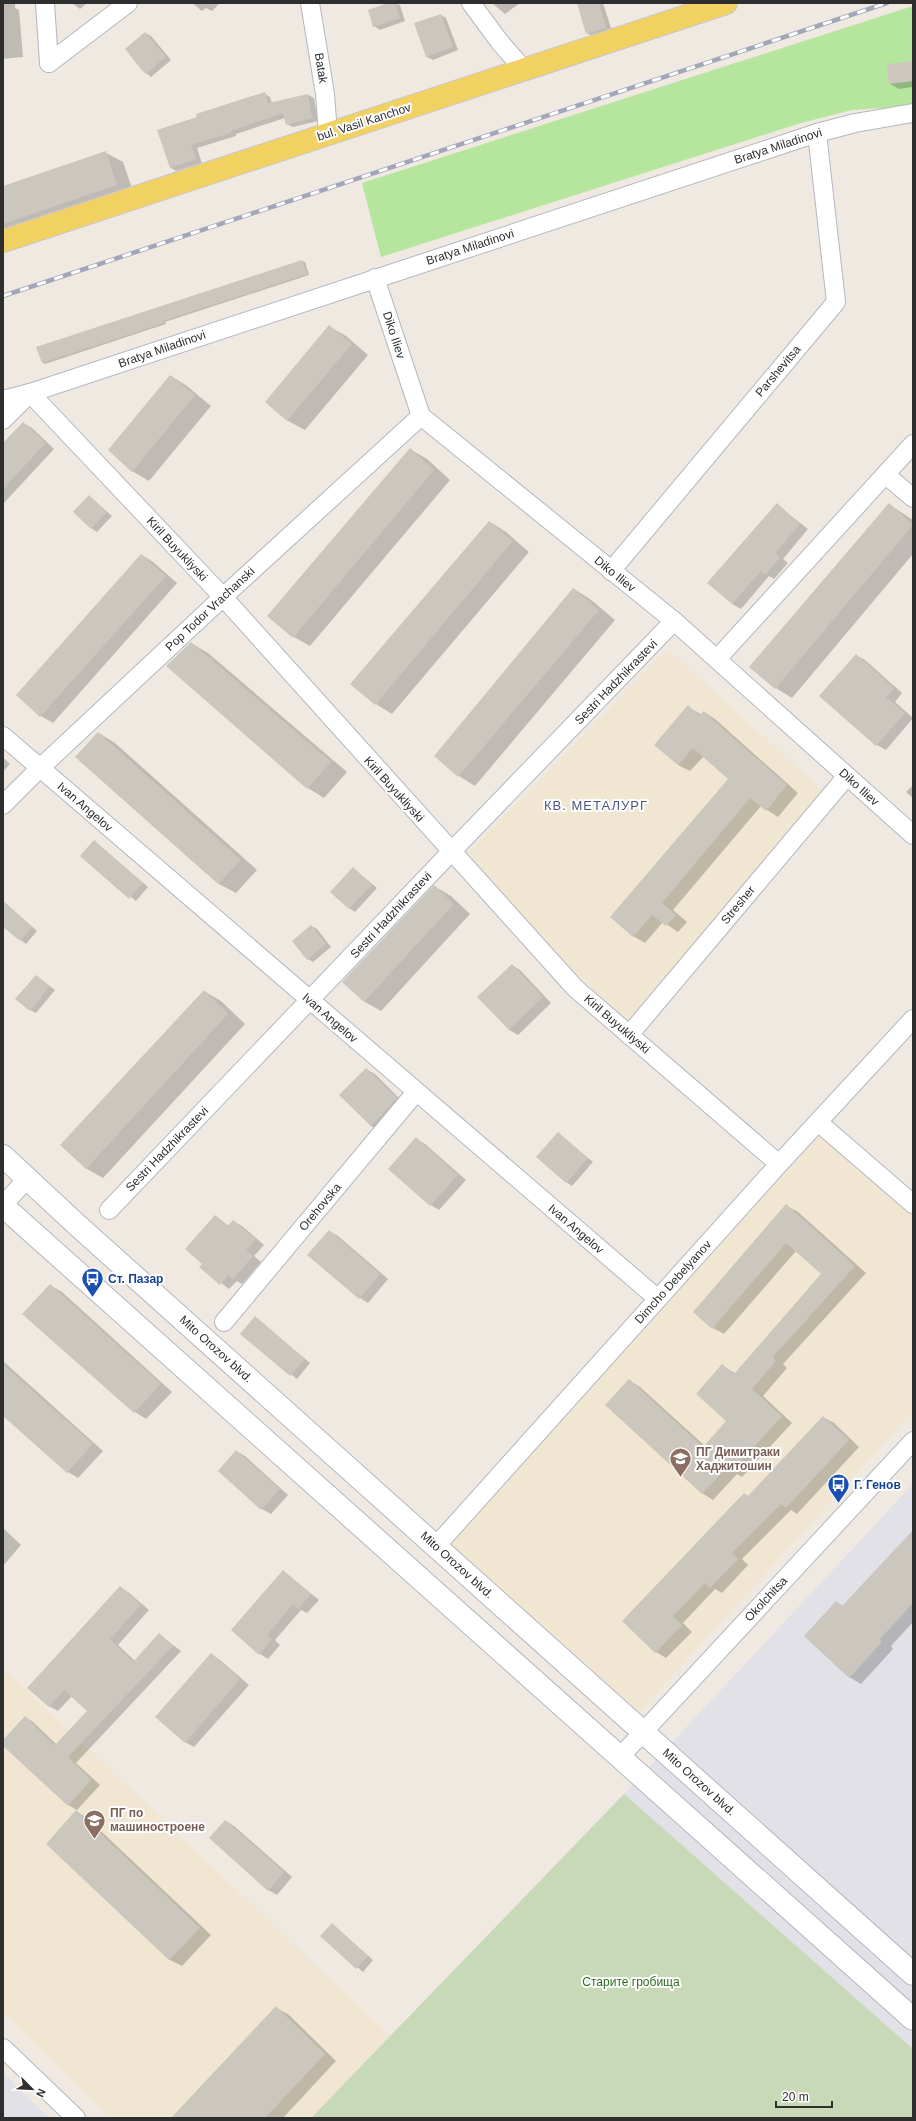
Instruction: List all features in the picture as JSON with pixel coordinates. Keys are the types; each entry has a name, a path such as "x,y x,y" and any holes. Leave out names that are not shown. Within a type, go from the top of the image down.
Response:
{"main road":[{"name":"bul. Vasil Kanchov","path":"3,241 726,3"},
{"name":"Mito Orozov blvd.","path":"3,1156 913,1974"},
{"path":"3,1206 913,2019"}],"street":[{"path":"45,3 50,63 128,3"},
{"name":"Batak","path":"310,3 325,94 328,134"},
{"path":"471,3 499,41 524,70"},
{"name":"Bratya Miladinovi","path":"3,400 30,394 375,278 817,133 855,123 913,113"},
{"name":"Parshevitsa","path":"611,571 836,302 817,133"},
{"name":"Diko Iliev","path":"375,278 421,416 674,621 913,835"},
{"name":"Bratya Miladinovi","path":"3,420 30,394"},
{"name":"Kiril Buyukliyski","path":"30,394 222,597 575,988 779,1164"},
{"name":"Pop Todor Vrachanski","path":"3,805 40,768 222,597 421,416"},
{"path":"717,659 913,444"},
{"path":"886,475 913,498"},
{"name":"Sestri Hadzhikrastevi","path":"109,1210 674,621"},
{"name":"Ivan Angelov","path":"3,736 658,1299"},
{"name":"Stresher","path":"629,1035 847,776"},
{"name":"Dimcho Debelyanov","path":"436,1546 779,1164 913,1019"},
{"name":"Orehovska","path":"224,1322 416,1092"},
{"path":"818,1122 913,1204"},
{"path":"3,1206 27,1179"},
{"name":"Okolchitsa","path":"620,1757 913,1441"},
{"path":"3,2048 76,2118"}],"shaded area":[{"path":"667,649 824,792 627,1021 577,974 466,856"},
{"name":"ПГ Димитраки Хаджитошин","path":"827,1127 913,1204 913,1411 637,1714 449,1546"},
{"path":"913,1484 913,2118 313,2118 624,1794"},
{"name":"ПГ по машиностроене","path":"3,1668 390,2036 311,2118 110,2118 3,2012"},
{"path":"3,2073 49,2118 3,2118"}],"green space":[{"path":"913,6 913,106 852,110 801,123 381,257 362,183"},
{"name":"Старите гробища","path":"624,1794 913,2049 913,2118 311,2118"}],"building":[{"path":"388,3 395,3 400,18 373,27 368,10"},
{"path":"577,3 599,3 606,28 586,34"},
{"path":"441,14 453,47 426,57 414,23"},
{"path":"145,32 166,57 145,74 125,49"},
{"path":"913,61 913,81 889,84 887,64"},
{"path":"265,92 268,103 308,94 312,118 286,125 283,113 231,131 231,133 191,145 196,159 170,168 157,130 197,117 196,114"},
{"path":"106,151 117,185 3,224 3,186"},
{"path":"302,260 307,274 163,321 164,323 42,363 36,347"},
{"path":"329,325 352,344 287,421 265,402"},
{"path":"170,375 195,395 132,472 108,450"},
{"path":"23,422 46,443 3,489 3,443"},
{"path":"410,448 434,470 293,638 267,616"},
{"path":"89,495 107,512 91,529 73,512"},
{"path":"777,503 800,524 775,553 780,558 765,575 761,571 732,604 707,583"},
{"path":"889,503 913,525 775,689 749,667"},
{"path":"489,521 513,541 375,705 350,684"},
{"path":"141,554 166,576 40,717 16,695"},
{"path":"573,588 599,610 458,777 434,756"},
{"path":"191,642 331,762 307,789 166,666"},
{"path":"856,654 894,688 886,697 905,713 876,746 819,696"},
{"path":"688,705 700,716 703,711 787,785 766,811 750,798 662,903 676,915 666,926 652,915 633,937 610,917 728,779 693,748 678,765 654,745"},
{"path":"98,732 241,860 218,884 75,757"},
{"path":"94,840 143,883 129,899 80,856"},
{"path":"353,867 372,885 349,909 330,892"},
{"path":"434,885 454,904 364,1002 342,982"},
{"path":"3,902 32,927 20,941 3,927"},
{"path":"311,925 326,944 307,960 292,941"},
{"path":"512,964 543,997 509,1030 477,997"},
{"path":"36,975 50,986 30,1011 15,999"},
{"path":"204,990 228,1014 86,1169 60,1145"},
{"path":"366,1068 397,1098 371,1126 339,1095"},
{"path":"558,1132 588,1158 566,1183 536,1157"},
{"path":"416,1137 458,1175 430,1206 388,1169"},
{"path":"786,1204 855,1266 773,1357 776,1361 752,1389 782,1416 731,1472 726,1468 702,1494 605,1405 629,1379 703,1447 726,1421 696,1394 722,1364 734,1374 821,1274 786,1243 712,1329 693,1312"},
{"path":"215,1215 228,1226 233,1220 256,1239 246,1251 253,1256 233,1279 228,1275 220,1285 199,1267 202,1264 185,1249"},
{"path":"329,1230 380,1274 359,1299 307,1255"},
{"path":"50,1284 161,1384 134,1413 22,1314"},
{"path":"255,1316 305,1359 290,1376 240,1334"},
{"path":"3,1364 93,1444 67,1473 3,1416"},
{"path":"823,1416 849,1440 786,1508 781,1504 732,1553 738,1559 710,1588 705,1583 673,1616 682,1625 655,1653 622,1621 744,1493 748,1496"},
{"path":"236,1450 280,1489 261,1510 218,1471"},
{"path":"913,1530 913,1603 880,1639 882,1642 849,1678 804,1636 836,1601 842,1606"},
{"path":"283,1570 311,1594 298,1609 293,1604 267,1635 272,1639 259,1655 231,1630"},
{"path":"120,1586 141,1605 110,1639 133,1662 159,1633 173,1646 68,1757 91,1780 68,1806 3,1746 3,1740 25,1716 55,1745 87,1711 64,1690 49,1707 27,1688"},
{"path":"211,1653 240,1679 185,1743 155,1717"},
{"path":"76,1810 200,1928 169,1960 46,1844"},
{"path":"225,1820 284,1872 268,1891 209,1838"},
{"path":"332,1923 368,1956 356,1969 320,1936"},
{"path":"276,2006 325,2054 265,2118 171,2118"}],"railway":[{"path":"3,296 887,3"}],"place":[{"name":"Ст. Пазар","path":"93,1298"},
{"name":"ПГ Димитраки Хаджитошин","path":"681,1478"},
{"name":"Г. Генов","path":"838,1504"},
{"name":"ПГ по машиностроене","path":"94,1840"}],"district":[{"name":"КВ. МЕТАЛУРГ","path":"596,805"}]}
